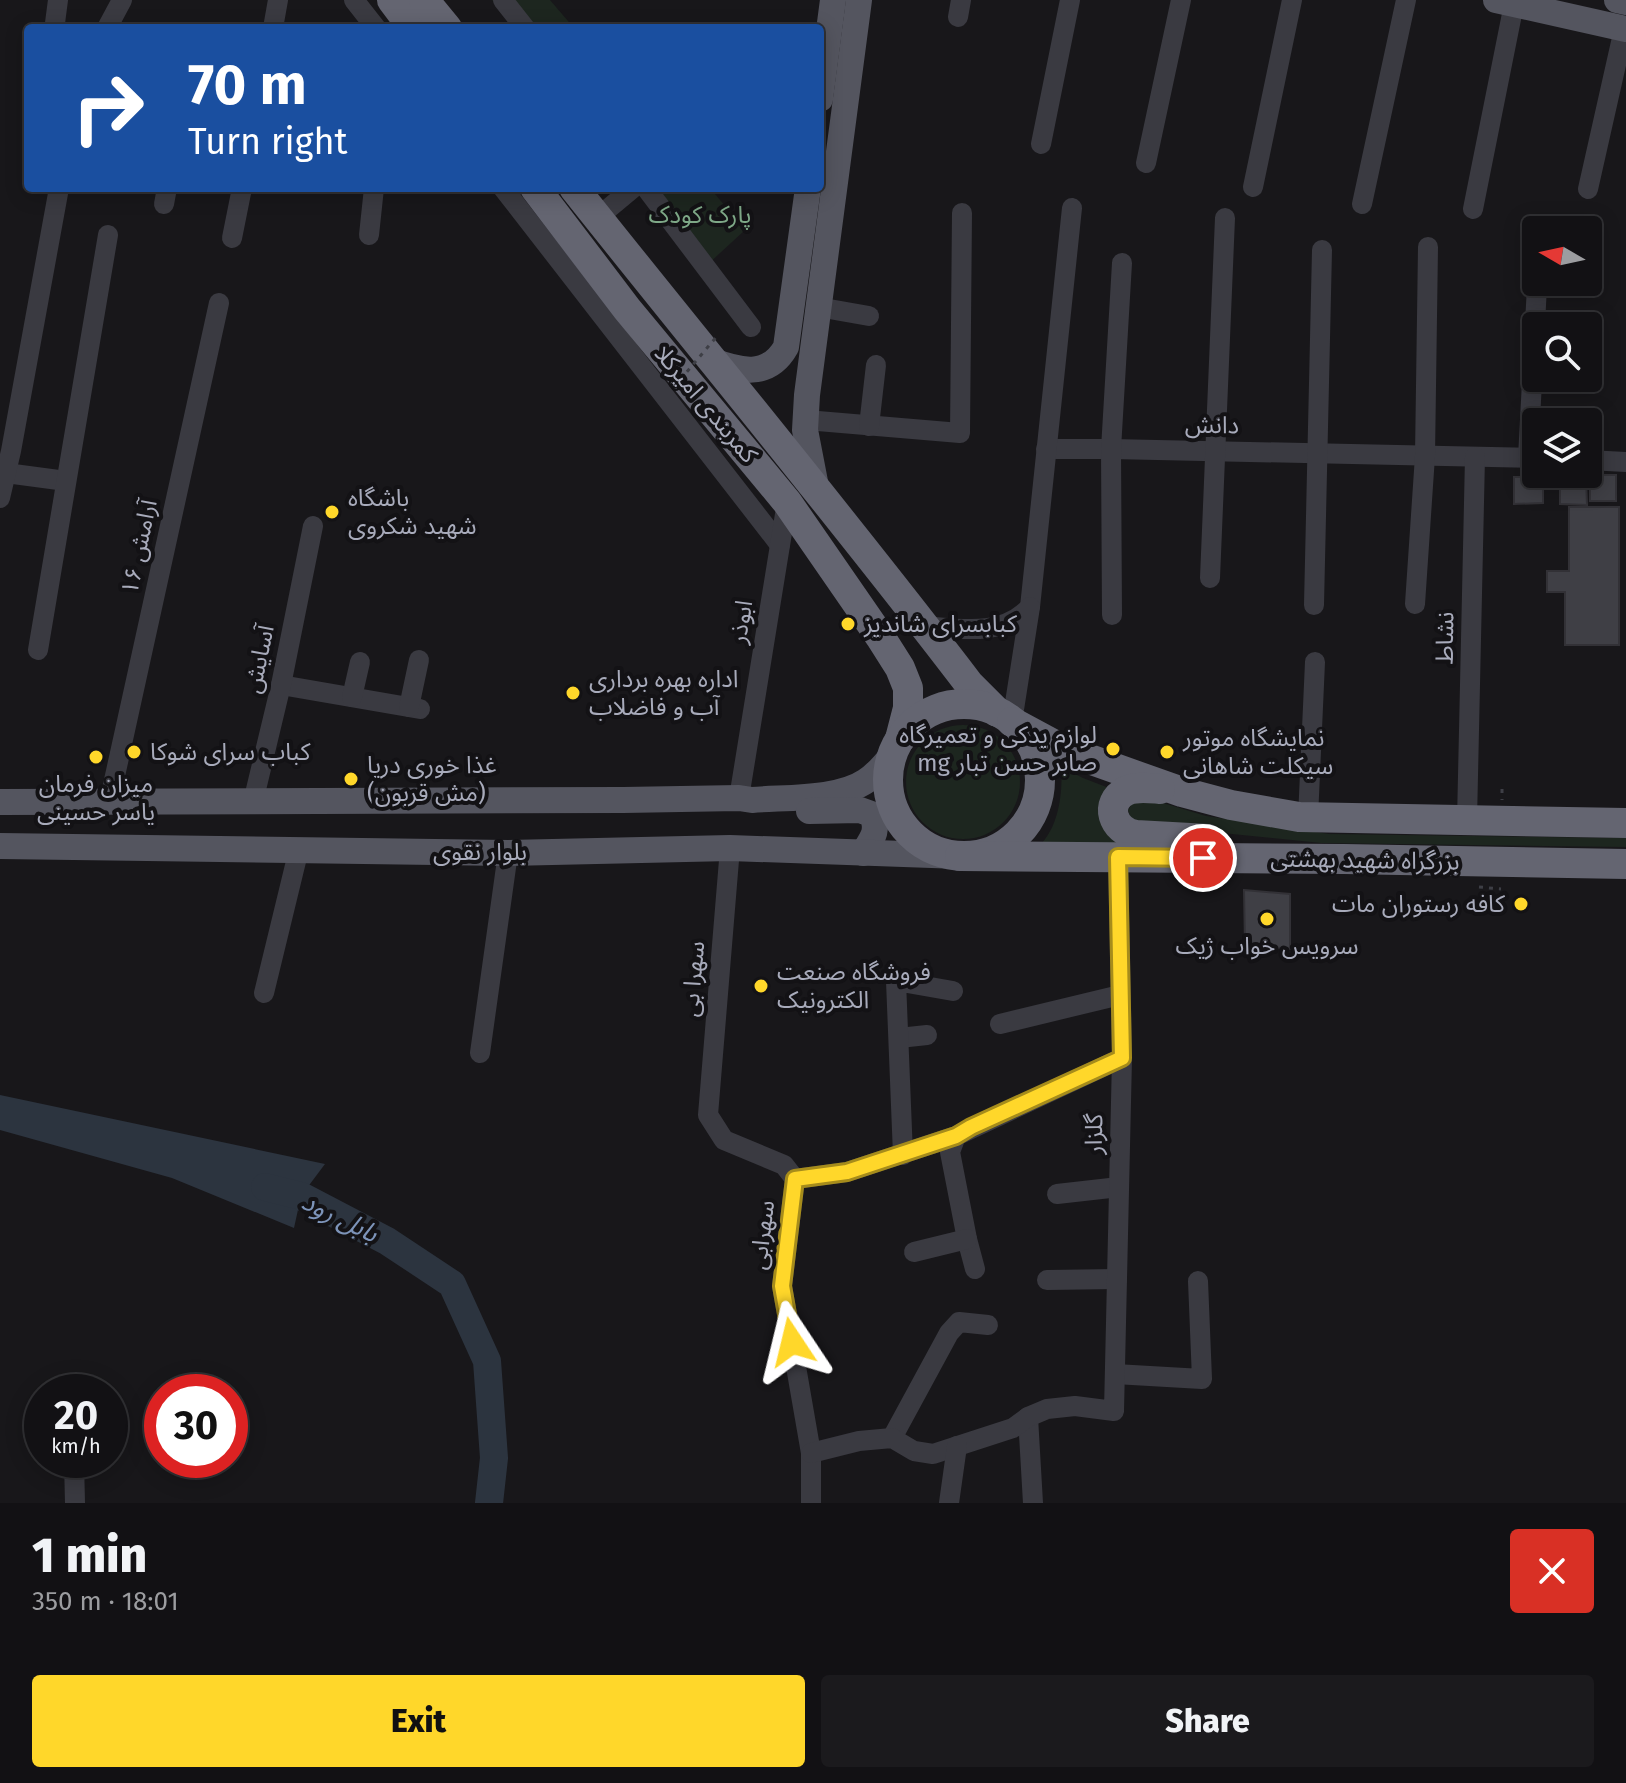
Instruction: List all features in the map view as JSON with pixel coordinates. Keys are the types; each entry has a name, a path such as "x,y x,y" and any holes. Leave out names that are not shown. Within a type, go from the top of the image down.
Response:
{"highway":[{"path":"392,0 410,24"},
{"path":"424,0 444,24"},
{"name":"کمربندی امیرکلا","path":"538,192 618,316 677,391 787,502 900,668 908,688 908,708 896,746"},
{"name":"کمربندی امیرکلا","path":"577,192 714,348 816,487 969,684 1005,717"},
{"path":"871,624 881,629 897,626 904,619 903,598"},
{"path":"960,704 979,706 1005,717 1025,736 1034,752 1039,771 1039,790 1025,825 1012,839 978,855 942,853 926,846 900,822 892,806 888,771 896,746 919,719 943,707 960,704"},
{"name":"بزرگراه شهید بهشتی","path":"1005,717 1064,750 1182,792 1231,805 1308,818 1626,823"},
{"path":"1182,792 1151,788 1125,791 1115,802 1114,817 1122,830 1136,835 1234,841 1344,859"},
{"name":"بزرگراه شهید بهشتی","path":"960,856 1626,864"}],"main road":[{"path":"824,164 833,0"},
{"path":"827,92 859,0"},
{"path":"1617,0 1626,2"},
{"path":"1508,1 1625,29"},
{"path":"714,348 739,369 758,369 778,359 786,347 807,192"},
{"path":"816,487 806,420 818,307 823,192"},
{"path":"0,802 746,799 840,793 864,783 880,770 896,746"},
{"path":"746,799 776,812 860,810 871,814 876,823 875,834 863,853"},
{"name":"بلوار نقوی","path":"2,852 299,849 508,853 730,848 960,856"}],"street":[{"path":"55,24 58,0"},
{"path":"109,24 122,0"},
{"path":"274,24 278,0"},
{"path":"354,0 373,24"},
{"path":"503,0 522,24"},
{"path":"1041,144 1070,0"},
{"path":"1146,163 1181,0"},
{"path":"1253,187 1292,0"},
{"path":"1362,204 1406,0"},
{"path":"1473,209 1508,1"},
{"path":"1588,189 1625,29"},
{"path":"0,498 6,473 5,450 58,192"},
{"path":"232,238 241,192"},
{"path":"369,235 374,192"},
{"path":"507,192 618,316"},
{"path":"597,218 628,192"},
{"path":"649,192 751,327"},
{"path":"1005,717 1030,607 1072,208"},
{"path":"806,420 960,433 962,213"},
{"path":"1210,578 1225,218"},
{"path":"38,650 108,235"},
{"path":"1415,604 1425,456 1428,247"},
{"path":"1314,605 1322,250"},
{"path":"1112,615 1111,449 1122,263"},
{"path":"1533,408 1537,296"},
{"name":"آرامش ۱۶","path":"109,803 219,303"},
{"path":"818,307 869,316"},
{"path":"869,426 876,365"},
{"path":"677,391 780,545"},
{"name":"دانش","path":"1046,449 1522,458"},
{"name":"نشاط","path":"1467,821 1475,457"},
{"path":"1602,461 1626,462"},
{"path":"6,473 66,481"},
{"name":"ابوذر","path":"746,799 787,502"},
{"name":"آسایش","path":"253,802 281,685 313,526"},
{"path":"925,626 995,628 1018,619 1030,607"},
{"path":"281,685 414,708 419,660"},
{"path":"352,697 360,662"},
{"path":"1308,818 1315,662"},
{"name":"سهرا بی","path":"708,1115 730,848"},
{"path":"264,993 299,849"},
{"path":"480,1053 508,853"},
{"name":"گلزار","path":"1028,1417 1047,1409 1075,1406 1114,1411 1122,1058 1118,857"},
{"path":"903,1155 896,981 953,991"},
{"path":"1000,1024 1120,995"},
{"path":"899,1038 927,1035"},
{"path":"795,1179 847,1172 956,1136 1122,1058"},
{"name":"سهرابی","path":"708,1115 724,1140 784,1165 795,1179 782,1286 811,1453 811,1503"},
{"path":"956,1136 950,1152 975,1269"},
{"path":"1057,1194 1119,1187"},
{"path":"914,1252 967,1239"},
{"path":"1047,1280 1117,1279"},
{"path":"1115,1374 1202,1379 1198,1281"},
{"path":"892,1438 949,1333 959,1322 988,1325"},
{"path":"811,1453 859,1441 892,1438 914,1451 933,1454 1013,1428 1028,1417"},
{"path":"1028,1417 1033,1503"},
{"path":"949,1503 957,1446"},
{"path":"74,1478 75,1503"}],"path":[{"path":"677,391 714,348"},
{"path":"1502,789 1502,800"},
{"path":"1479,887 1501,889"}],"green space":[{"path":"492,0 550,0 571,24 512,24"},
{"name":"پارک کودک","path":"648,192 713,192 745,230 707,265"},
{"path":"963,725 985,730 1003,742 1015,760 1020,782 1015,804 1003,822 985,834 963,839 941,834 923,822 911,804 906,782 911,760 923,742 941,730"},
{"path":"1061,767 1109,788 1101,809 1220,846 1042,843 1059,807"},
{"path":"1150,799 1206,816 1329,834 1626,838 1626,847 1321,843 1132,824 1128,810 1134,801"}],"water":[{"path":"0,1095 325,1164 301,1196 294,1228 172,1178 0,1130"}],"building":[{"path":"1602,475 1616,475 1616,501 1590,501 1590,488 1602,488"},
{"path":"1514,477 1522,477 1522,488 1543,488 1543,503 1514,504"},
{"path":"1560,488 1586,488 1587,505 1560,504"},
{"path":"1569,507 1619,507 1619,645 1565,645 1565,592 1547,592 1547,571 1569,571"},
{"name":"سرویس خواب ژیک","path":"1244,890 1290,894 1290,949 1245,944"}],"waterway":[{"name":"بابل رود","path":"265,1187 301,1196 387,1241 452,1284 487,1361 494,1458 489,1503"}],"place":[{"name":"باشگاه شهید شکروی","path":"332,512"},
{"name":"کبابسرای شاندیز","path":"848,624"},
{"name":"اداره بهره برداری آب و فاضلاب","path":"573,693"},
{"name":"لوازم یدکی و تعمیرگاه mg صابر حسن تبار","path":"1113,749"},
{"name":"کباب سرای شوکا","path":"134,752"},
{"name":"نمایشگاه موتور سیکلت شاهانی","path":"1167,752"},
{"name":"میزان فرمان یاسر حسینی","path":"96,757"},
{"name":"غذا خوری دریا (مش قربون)","path":"351,779"},
{"name":"کافه رستوران مات","path":"1521,904"},
{"name":"سرویس خواب ژیک","path":"1267,919"},
{"name":"فروشگاه صنعت الکترونیک","path":"761,986"}],"route":[{"path":"792,1342 782,1286 795,1179 847,1172 956,1136 1122,1058 1118,857 1203,858"}]}
